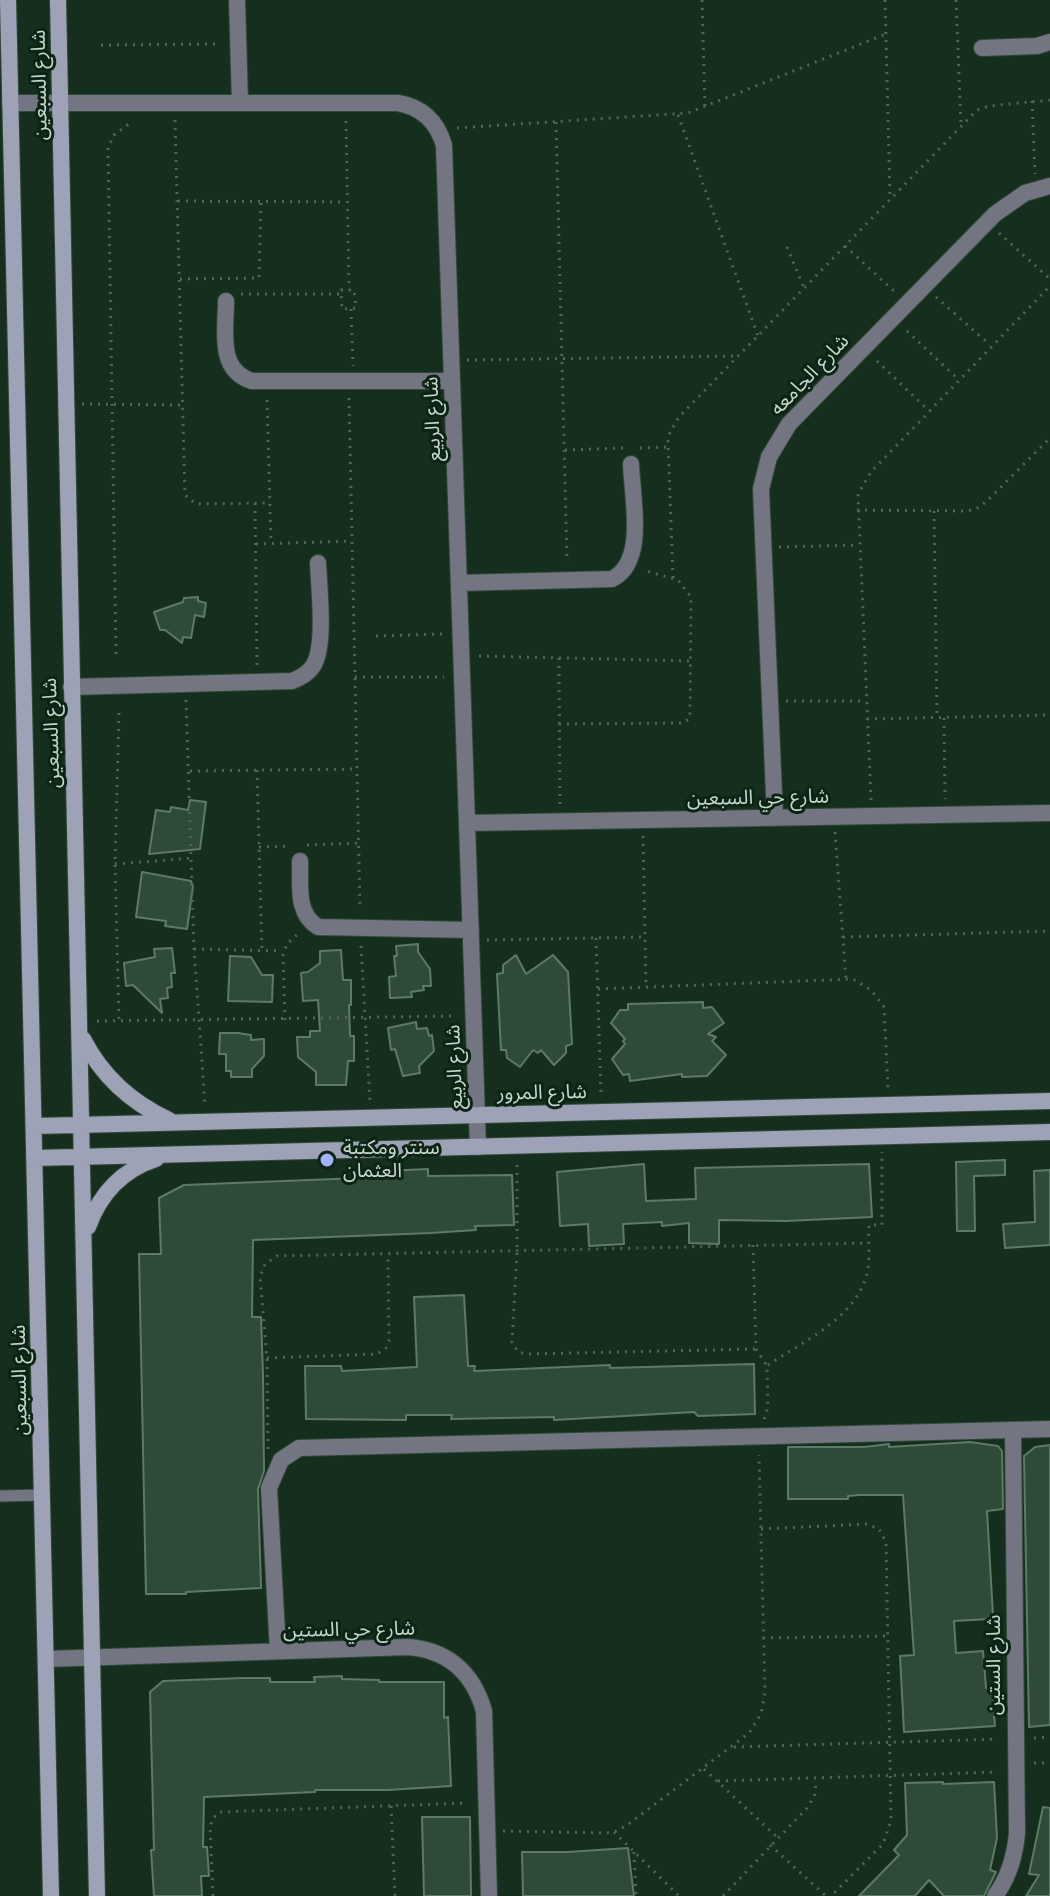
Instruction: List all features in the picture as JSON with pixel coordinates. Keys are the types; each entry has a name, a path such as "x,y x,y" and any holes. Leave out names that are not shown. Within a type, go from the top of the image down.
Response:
{"main road":[{"name":"شارع السبعين","path":"8,0 51,1896"},
{"name":"شارع السبعين","path":"58,0 97,1896"},
{"path":"81,1029 98,1064 120,1088 145,1108 174,1122"},
{"name":"شارع المرور","path":"35,1126 1050,1101"},
{"path":"35,1158 1050,1132"},
{"path":"85,1245 93,1215 109,1189 133,1169 162,1157 177,1155"}],"street":[{"path":"237,0 240,103"},
{"path":"982,48 1037,46 1050,42"},
{"path":"10,103 408,104 425,114 437,129"},
{"name":"شارع الربيع","path":"437,129 444,145 478,1147"},
{"name":"شارع الجامعه","path":"775,818 761,489 774,448 789,424 1004,206 1043,187"},
{"path":"233,298 228,362 245,379 452,381"},
{"path":"459,583 612,579 628,567 634,549 631,464"},
{"path":"71,687 292,681 307,673 317,659 318,563"},
{"name":"شارع حي السبعين","path":"467,823 1050,813"},
{"path":"300,861 301,904 311,923 326,928 471,935"},
{"path":"278,1651 269,1488 281,1460 299,1448 1050,1429"},
{"name":"شارع الستين","path":"995,1896 1007,1877 1016,1847 1013,1430"},
{"name":"شارع حي الستين","path":"46,1659 408,1647 447,1657 468,1675 484,1711 489,1896"}],"lane":[{"path":"0,1496 42,1495"}],"path":[{"path":"702,0 705,108"},
{"path":"885,0 890,198"},
{"path":"956,0 961,125"},
{"path":"437,129 678,115 705,108 886,34"},
{"path":"101,45 238,43"},
{"path":"673,578 668,447 670,432 679,417 961,125 983,107 1050,100"},
{"path":"1032,101 1043,187"},
{"path":"116,654 108,148 114,135 166,103 178,201 184,490 188,500 196,504 270,503"},
{"path":"345,103 349,290"},
{"path":"678,115 758,336"},
{"path":"556,122 568,580"},
{"path":"178,201 347,202"},
{"path":"180,279 259,278 261,202"},
{"path":"987,223 1050,279"},
{"path":"845,246 907,304"},
{"path":"787,247 804,288"},
{"path":"871,816 858,494 865,479 1050,286"},
{"path":"924,287 991,346"},
{"path":"341,290 354,290 356,308 342,309 341,294 341,290"},
{"path":"233,298 341,294"},
{"path":"351,309 357,769 361,929 371,1117"},
{"path":"893,318 959,380"},
{"path":"864,348 929,411"},
{"path":"451,360 739,356"},
{"path":"267,381 271,544"},
{"path":"66,403 184,405"},
{"path":"857,510 967,511 982,505 1050,438"},
{"path":"565,450 668,447"},
{"path":"255,503 258,682"},
{"path":"934,511 937,717"},
{"path":"256,545 352,541"},
{"path":"763,547 858,545"},
{"path":"559,724 686,722 691,714 691,597 682,583 673,578 628,567"},
{"path":"376,636 460,634"},
{"path":"461,656 691,661"},
{"path":"559,658 560,822"},
{"path":"355,677 462,677"},
{"path":"186,684 194,949 206,1122"},
{"path":"770,701 866,701"},
{"path":"119,713 115,864 119,1021"},
{"path":"867,719 1050,715"},
{"path":"944,717 945,815"},
{"path":"190,771 357,769"},
{"path":"257,770 262,952"},
{"path":"834,817 846,979"},
{"path":"643,820 646,987"},
{"path":"115,864 193,858"},
{"path":"285,1020 284,951 291,940 311,923"},
{"path":"843,937 1050,931"},
{"path":"471,935 645,937"},
{"path":"596,938 602,1112"},
{"path":"194,949 284,951"},
{"path":"598,989 846,979 862,984 884,1007 889,1105"},
{"path":"81,1029 119,1021 474,1016"},
{"path":"767,1366 846,1312 864,1281 869,1259 869,1225 882,1225 882,1136"},
{"path":"516,1145 514,1348 522,1354 756,1349"},
{"path":"269,1488 267,1358 260,1277 265,1264 277,1256 868,1243"},
{"path":"488,1831 614,1832 637,1820 749,1733 761,1714 765,1693 759,1435 768,1407 767,1366 756,1349 753,1245"},
{"path":"267,1358 382,1352 389,1341 388,1254"},
{"path":"761,1529 867,1524 879,1529 886,1542 891,1820 883,1844 828,1896 770,1845"},
{"path":"763,1638 887,1636"},
{"path":"731,1747 1050,1737"},
{"path":"704,1768 777,1837"},
{"path":"718,1781 1015,1772"},
{"path":"723,1896 812,1802 816,1778"},
{"path":"213,1896 210,1827 213,1818 220,1812 487,1802"},
{"path":"391,1806 395,1896"},
{"path":"614,1832 679,1896"},
{"path":"634,1852 636,1896"}],"building":[{"path":"198,597 198,601 206,603 204,617 195,615 191,638 183,637 182,643 165,630 160,630 154,612 183,602 184,598"},
{"path":"190,800 206,802 200,849 149,854 156,810 170,812 171,807 188,810"},
{"path":"142,872 191,881 193,886 187,929 165,926 166,921 136,917"},
{"path":"418,944 418,952 430,969 431,986 411,992 412,997 390,998 389,977 396,976 396,946"},
{"path":"172,948 175,973 171,973 172,987 167,988 168,998 160,999 162,1013 133,985 126,986 124,963 155,957 154,949"},
{"path":"341,950 343,980 351,980 350,1036 354,1036 354,1061 348,1061 346,1085 316,1085 316,1072 298,1057 297,1037 310,1037 310,1031 320,1031 318,1000 303,1001 301,973 320,963 320,951"},
{"path":"516,955 526,974 553,955 568,972 572,1044 566,1046 566,1053 554,1065 541,1050 538,1053 533,1050 520,1067 507,1058 506,1050 501,1050 497,974 503,973 503,965"},
{"path":"230,956 251,957 262,975 273,975 272,1002 228,1001"},
{"path":"703,1002 703,1008 712,1007 724,1023 708,1034 716,1037 712,1041 726,1055 707,1076 682,1077 682,1074 630,1081 629,1074 623,1075 612,1059 625,1044 625,1039 611,1023 620,1010 628,1010 628,1004"},
{"path":"416,1022 417,1029 427,1028 429,1036 432,1035 434,1051 419,1066 420,1073 403,1076 395,1049 391,1050 388,1028"},
{"path":"220,1033 251,1035 251,1040 264,1039 264,1056 252,1069 252,1077 231,1077 231,1071 226,1071 226,1054 219,1054"},
{"path":"1005,1160 1005,1175 974,1176 975,1231 957,1231 956,1162"},
{"path":"644,1164 646,1201 696,1199 695,1168 869,1164 872,1217 719,1220 719,1244 689,1243 689,1223 662,1226 662,1222 623,1224 624,1244 589,1246 588,1224 560,1226 557,1172"},
{"path":"428,1169 428,1176 512,1175 514,1225 475,1226 476,1230 431,1233 253,1240 252,1317 261,1317 263,1375 264,1471 258,1489 261,1588 146,1594 139,1254 161,1254 159,1198 184,1185 385,1177 385,1171"},
{"path":"1050,1170 1050,1245 1005,1248 1003,1224 1035,1222 1034,1171"},
{"path":"464,1295 468,1366 475,1366 474,1371 610,1365 610,1368 754,1364 755,1414 698,1416 694,1412 554,1420 554,1417 451,1419 452,1415 406,1415 406,1420 306,1419 305,1366 341,1366 342,1371 417,1367 414,1297"},
{"path":"970,1442 998,1446 1002,1451 1003,1509 987,1511 993,1616 989,1619 954,1621 956,1653 983,1651 986,1688 992,1688 995,1726 904,1732 900,1656 914,1655 903,1495 788,1499 788,1447 889,1444 889,1447"},
{"path":"1050,1445 1050,1725 1029,1727 1024,1456 1035,1447"},
{"path":"342,1676 342,1679 379,1682 444,1682 444,1718 448,1717 451,1786 204,1797 203,1847 207,1847 209,1876 201,1876 202,1896 154,1896 150,1692 163,1681 270,1678 270,1682 315,1682 314,1677"},
{"path":"994,1782 997,1838 990,1870 996,1872 984,1896 944,1896 929,1880 915,1896 859,1896 899,1855 894,1850 907,1835 905,1783"},
{"path":"1043,1807 1050,1808 1050,1896 1026,1896 1039,1875 1029,1874"},
{"path":"422,1817 470,1817 471,1896 424,1896"},
{"path":"628,1848 634,1896 523,1896 522,1852"}],"place":[{"name":"سنتر ومكتبة العثمان","path":"327,1160"}]}
